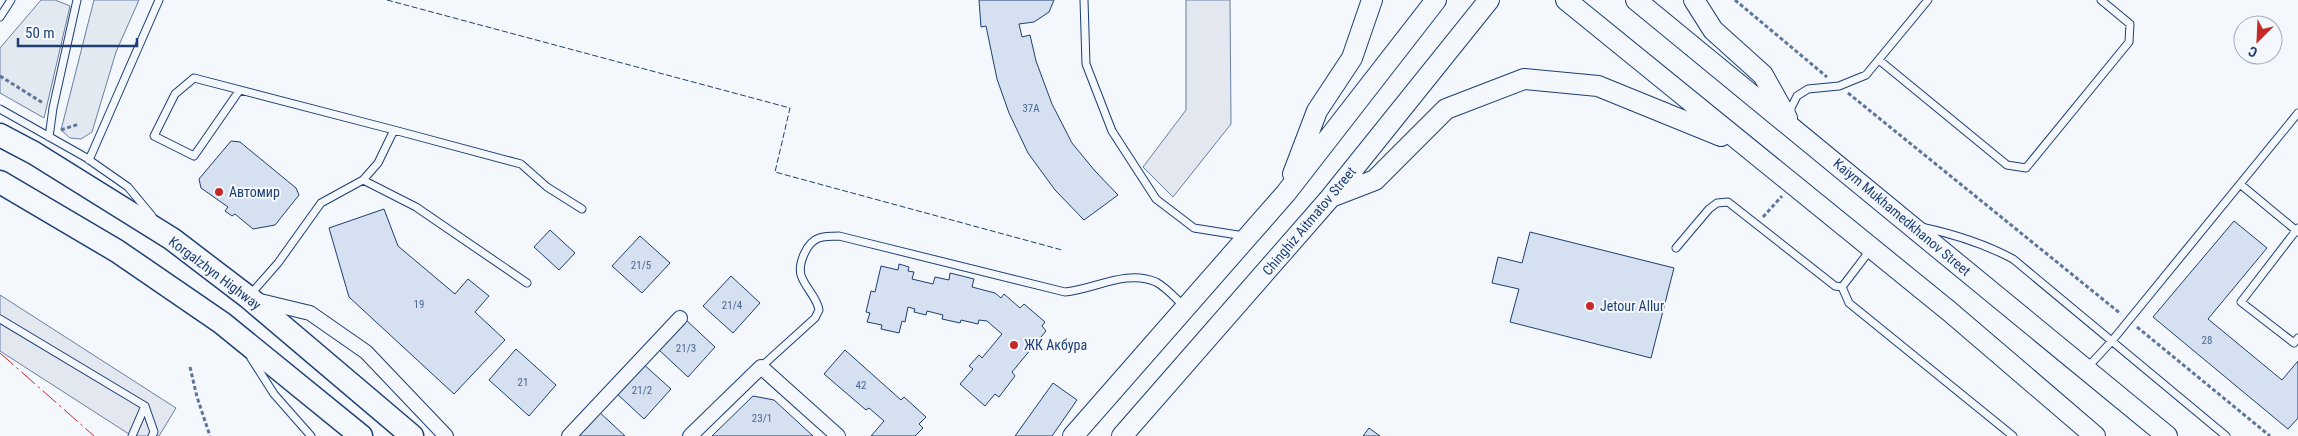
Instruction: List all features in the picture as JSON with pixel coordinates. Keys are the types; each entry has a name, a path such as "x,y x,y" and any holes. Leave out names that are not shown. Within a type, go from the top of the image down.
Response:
{"main road":[{"path":"1286,193 1317,110 1352,58 1372,0"},
{"path":"1073,436 1286,193 1436,0"},
{"name":"Chinghiz Aitmatov Street","path":"1122,436 1330,198 1489,0"},
{"path":"1566,0 1872,248 2095,436"},
{"name":"Kaiym Mukhamedkhanov Street","path":"1636,0 2167,436"},
{"path":"1694,0 1713,30 1763,75 1791,126"},
{"path":"1330,198 1375,180 1446,109 1524,79 1598,86 1689,121 1748,148"},
{"name":"Korgalzhyn Highway","path":"0,135 34,153 172,239 248,298 412,436"},
{"path":"0,182 117,251 222,323 361,436"}],"street":[{"path":"248,298 310,313 366,352 446,436"},
{"path":"569,436 680,318"},
{"path":"690,436 761,367 838,436"}],"lane":[{"path":"0,17 11,0"},
{"path":"49,137 52,108 77,0"},
{"path":"89,160 159,0"},
{"path":"1084,0 1086,64 1112,131 1156,199 1194,228 1247,236"},
{"path":"1791,126 1791,108 1798,96 1808,89 1839,86 1866,75 1928,0"},
{"path":"1879,60 2007,165 2026,168 2129,42 2130,24 2101,0"},
{"path":"239,91 194,156 154,136 175,94 194,78 521,164 547,187 582,209"},
{"path":"0,109 89,160 128,187 172,239"},
{"path":"2086,369 2111,342 2298,113"},
{"path":"248,298 278,263 321,203 363,180 378,163 394,130"},
{"path":"363,180 416,207 527,283"},
{"path":"2240,184 2297,230 2242,302 2294,343 2298,338"},
{"path":"1676,248 1717,203 1728,202 1835,286 1842,287"},
{"path":"1910,224 1956,234 1990,247 2012,259 2226,436"},
{"path":"761,367 815,318 819,310 818,304 801,274 802,257 819,238 839,236 1065,292 1082,290 1125,278 1139,278 1156,282 1185,308"},
{"path":"1842,287 1872,248"},
{"path":"1842,287 1849,303 2014,436"},
{"path":"0,319 145,406 154,432 152,436"},
{"path":"238,337 274,394 311,436"},
{"path":"132,436 145,406"}],"path":[{"path":"1734,0 2270,436"},
{"path":"0,76 46,105"},
{"path":"61,130 79,124"},
{"path":"1757,225 1793,184"},
{"path":"190,368 196,397 210,436"}],"shaded area":[{"path":"41,0 55,0 70,6 44,118 0,93 0,48"},
{"path":"94,0 139,0 116,52 92,132 81,139 70,138 61,130"},
{"path":"1186,0 1230,0 1231,124 1173,197 1143,167 1186,110"},
{"path":"0,295 176,408 159,436 132,436 0,351"}],"building":[{"path":"979,0 1054,0 1049,12 1034,22 1019,24 1022,37 1030,35 1036,61 1052,104 1072,143 1118,195 1084,220 1055,190 1028,153 1009,113 997,79 986,26 981,27"},
{"path":"231,141 240,142 296,188 299,195 275,225 253,229 235,214 232,216 225,211 228,207 201,188 199,179"},
{"path":"384,209 398,246 455,294 468,279 489,296 475,312 505,340 454,394 349,297 329,228"},
{"path":"2234,221 2267,248 2208,319 2282,380 2298,361 2298,418 2288,429 2153,317"},
{"path":"550,230 575,253 559,270 534,247"},
{"name":"Jetour Allur","path":"1530,232 1674,268 1651,358 1510,322 1519,289 1492,283 1498,257 1522,263"},
{"path":"640,236 670,263 642,293 612,266"},
{"name":"ЖК Акбура","path":"899,264 909,267 908,271 914,272 912,279 933,284 935,277 949,280 950,273 974,279 972,287 995,293 1001,298 1004,294 1020,308 1024,304 1045,322 1042,326 1046,331 1012,372 1015,376 999,397 995,394 985,406 960,384 973,369 969,366 979,355 982,358 1002,334 987,321 979,320 978,324 961,320 960,323 942,319 943,315 927,311 926,315 914,312 915,309 908,307 905,322 902,321 899,333 881,329 882,325 867,322 870,313 866,312 871,291 875,292 881,266 898,270"},
{"path":"731,276 760,303 733,333 703,306"},
{"path":"685,319 715,347 688,377 658,349"},
{"path":"516,349 556,385 529,416 489,380"},
{"path":"845,350 901,400 904,397 926,417 919,424 923,428 915,436 871,436 884,421 869,408 866,410 824,374"},
{"path":"641,362 671,389 644,419 614,391"},
{"path":"1053,383 1077,400 1052,436 1015,436"},
{"path":"753,396 774,400 813,436 712,436"},
{"path":"596,409 625,436 571,436"},
{"path":"1369,428 1380,436 1363,436"}],"fence":[{"path":"387,0 790,108 775,172 1062,250"}],"power":[{"path":"0,353 94,436"}],"place":[{"name":"Автомир","path":"219,192"},
{"name":"Jetour Allur","path":"1590,306"},
{"name":"ЖК Акбура","path":"1014,345"}]}
